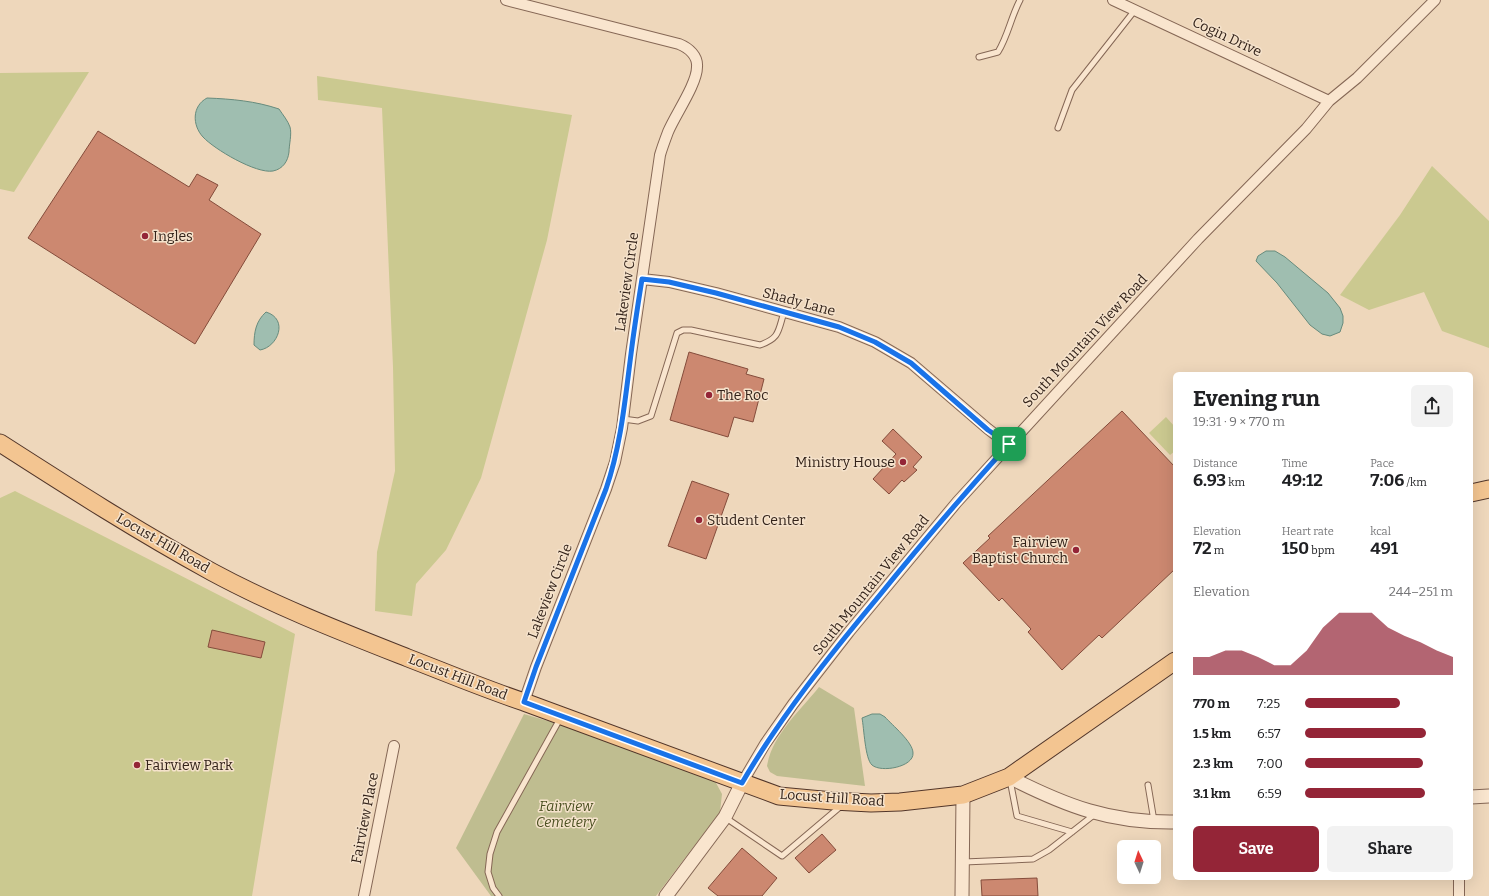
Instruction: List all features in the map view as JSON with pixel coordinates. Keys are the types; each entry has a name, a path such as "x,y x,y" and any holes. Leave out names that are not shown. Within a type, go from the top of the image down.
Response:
{"main road":[{"name":"Locust Hill Road","path":"0,443 119,519 212,572 266,599 335,630 497,693 779,796 847,801 900,802 963,795 1009,778 1173,662"},
{"path":"1473,493 1489,490"}],"street":[{"name":"Lakeview Circle","path":"506,0 679,44 689,50 698,67 695,78 668,132 660,156 623,419 615,462 606,489 538,660 524,702"},
{"name":"Cogin Drive","path":"1113,0 1329,101"},
{"name":"South Mountain View Road","path":"742,783 765,744 793,704 849,632 943,518 1198,238 1306,129 1329,101 1357,78 1435,0"},
{"name":"Shady Lane","path":"642,279 669,282 839,327 894,352 911,363 988,430 1009,444"},
{"name":"Fairview Place","path":"364,896 394,746"},
{"path":"1009,778 1048,797 1096,813 1115,818 1154,822 1173,822"},
{"path":"666,896 725,817 742,783"},
{"path":"962,896 963,795"},
{"path":"1473,797 1489,796"},
{"path":"1459,880 1459,896"}],"lane":[{"path":"980,57 998,52 1005,40 1020,0"},
{"path":"1058,128 1072,90 1135,10"},
{"path":"623,419 638,421 651,416 677,333 683,330 692,330 760,345 769,342 777,335 784,312"},
{"path":"498,896 493,888 488,872 490,854 497,832 562,716"},
{"path":"1009,778 1017,816 1072,832"},
{"path":"1148,784 1154,822"},
{"path":"725,817 782,856 847,801"},
{"path":"963,862 1033,859 1050,850 1096,813"}],"shaded area":[{"path":"89,72 14,192 0,189 0,73"},
{"path":"317,76 572,115 547,240 481,478 446,550 416,584 412,616 375,611 377,552 395,471 393,367 382,108 318,100"},
{"path":"207,98 243,101 279,109 288,122 291,130 288,155 284,164 277,170 273,171 256,169 236,160 208,142 199,132 195,121 198,106"},
{"path":"1432,166 1489,221 1489,348 1442,331 1424,292 1369,310 1340,295 1400,215"},
{"path":"1266,251 1275,251 1285,257 1328,293 1340,308 1343,316 1343,323 1340,332 1330,336 1322,334 1310,325 1277,283 1256,261 1258,256"},
{"path":"266,312 277,320 279,326 276,339 272,344 260,350 254,345 254,336 260,319"},
{"path":"1166,417 1173,425 1173,453 1170,455 1149,433"},
{"name":"Fairview Park","path":"15,491 295,634 252,896 0,896 0,498"},
{"path":"872,714 880,714 885,717 910,744 913,753 912,758 908,762 903,765 889,768 876,767 872,765 866,750 862,718"}],"green space":[{"path":"819,687 854,708 865,786 777,776 770,772 767,766 770,755 781,734"},
{"name":"Fairview Cemetery","path":"524,714 582,731 715,781 722,794 720,812 656,896 491,896 456,848"}],"building":[{"name":"Ingles","path":"98,131 189,187 197,174 218,185 209,200 261,234 195,344 28,238"},
{"name":"The Roc","path":"689,352 748,369 746,374 764,379 753,422 734,417 728,437 670,420"},
{"name":"Fairview Baptist Church","path":"1122,411 1173,465 1173,571 1102,638 1099,635 1062,670 1028,632 1031,629 1002,598 999,601 963,563 990,538 988,536"},
{"name":"Ministry House","path":"893,429 922,457 913,467 917,470 904,482 902,480 889,494 873,479 896,454 882,441"},
{"name":"Student Center","path":"692,481 729,494 706,559 668,546"},
{"path":"212,630 265,642 261,658 208,647"},
{"path":"822,834 836,850 809,873 795,858"},
{"path":"742,848 777,878 762,896 718,896 708,888"},
{"path":"1037,878 1038,896 982,896 981,880"}],"place":[{"name":"Ingles","path":"145,236"},
{"name":"The Roc","path":"709,395"},
{"name":"Ministry House","path":"903,462"},
{"name":"Student Center","path":"699,520"},
{"name":"Fairview Baptist Church","path":"1076,550"},
{"name":"Fairview Park","path":"137,765"}],"route":[{"path":"642,279 669,282 716,293 839,327 875,342 911,363 988,430 1009,444 925,539 849,632 793,704 765,744 742,783 524,702 615,462 622,428 642,279"}]}
